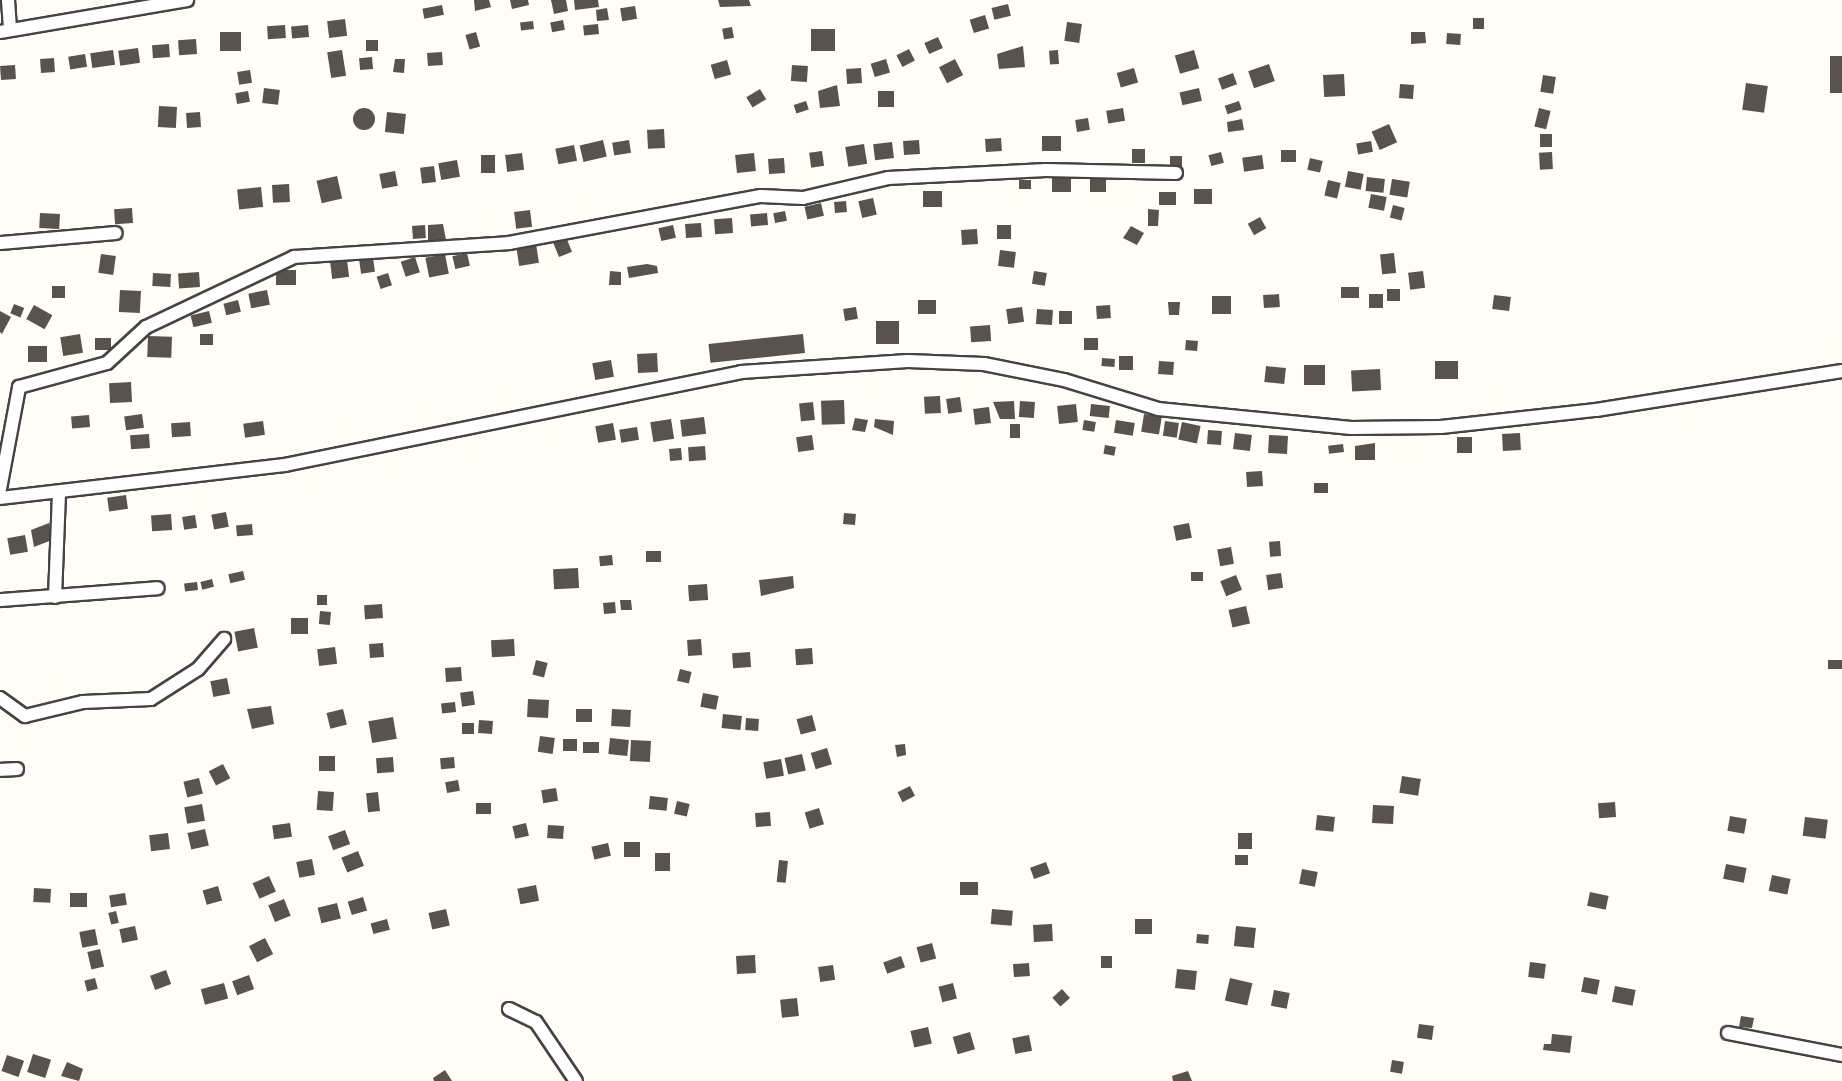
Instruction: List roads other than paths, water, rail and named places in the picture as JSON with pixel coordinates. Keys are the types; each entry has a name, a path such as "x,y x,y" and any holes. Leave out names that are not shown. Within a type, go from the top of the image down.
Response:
{"street":[{"path":"8,0 5,31 187,0"},
{"path":"0,489 19,387 107,363 146,327 294,257 509,243 761,196 803,198 888,178 1046,170 1176,173"},
{"path":"0,243 116,233"},
{"path":"0,498 285,465 741,372 908,361 984,364 1064,380 1158,409 1366,428 1441,427 1596,410 1842,371"},
{"path":"55,597 59,493"},
{"path":"0,600 158,588"},
{"path":"0,698 25,716 83,702 151,699 198,669 224,639"},
{"path":"0,770 17,769"},
{"path":"509,1009 536,1022 576,1081"},
{"path":"1728,1033 1842,1055"}]}
